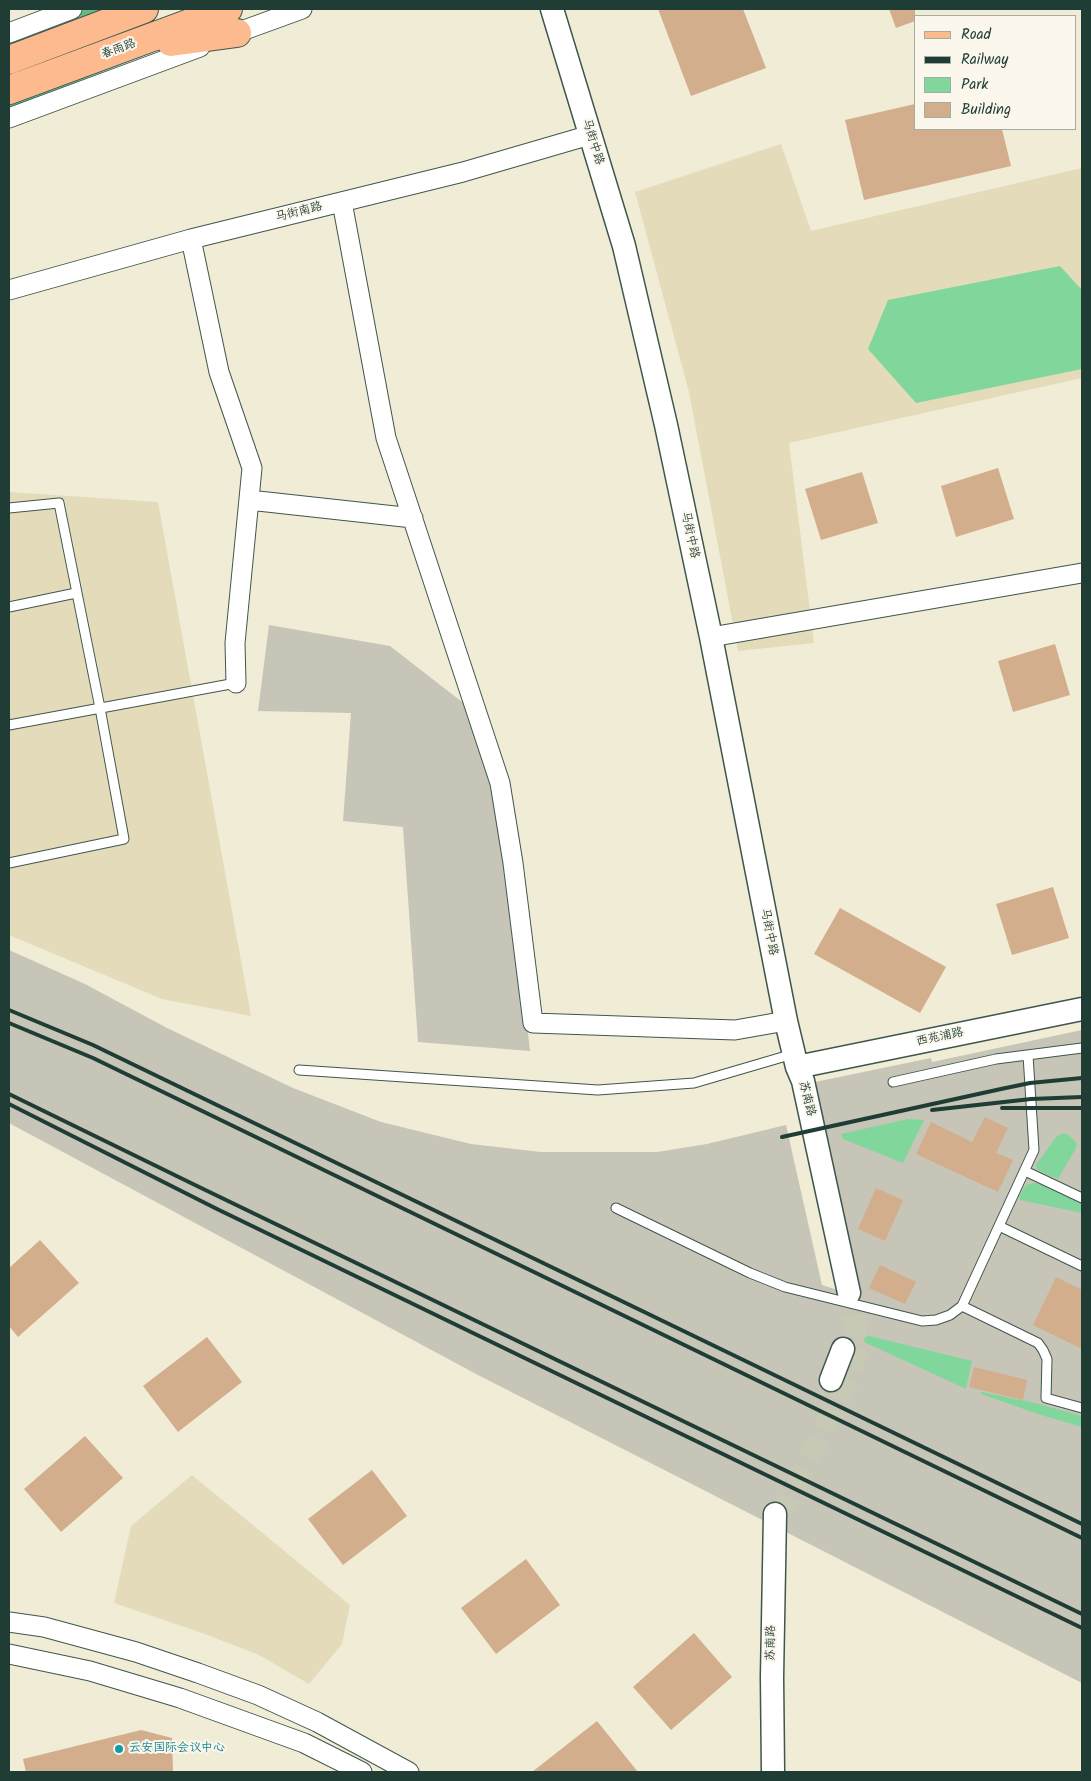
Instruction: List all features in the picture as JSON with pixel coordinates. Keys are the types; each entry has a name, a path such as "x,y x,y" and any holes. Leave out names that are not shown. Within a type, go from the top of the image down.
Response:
{"main road":[{"path":"103,24 124,9"},
{"path":"9,60 144,9"},
{"name":"春雨路","path":"9,90 120,49 232,21"}],"street":[{"path":"9,33 72,9"},
{"path":"9,118 232,21 302,9"},
{"name":"马街中路","path":"552,9 624,246 666,425 711,637 795,1060"},
{"name":"马街南路","path":"9,290 191,239 463,172 590,135"},
{"path":"342,202 386,438 500,783 513,863 532,1023 735,1030 786,1021"},
{"path":"191,239 219,372 252,468 235,643 236,683"},
{"path":"249,500 413,518"},
{"path":"711,637 1082,573"},
{"name":"西苑浦路","path":"795,1060 1082,1009"},
{"name":"苏南路","path":"795,1060 803,1081 842,1291"},
{"path":"831,1380 843,1349"},
{"name":"苏南路","path":"773,1772 772,1677 775,1514"},
{"path":"9,1622 44,1627 136,1652 198,1673 310,1718 409,1772"},
{"path":"9,1654 90,1671 180,1698 304,1743 362,1772"}],"lane":[{"path":"9,508 58,503 100,708 124,839 9,862"},
{"path":"9,607 76,593"},
{"path":"9,725 236,683"},
{"path":"893,1082 996,1059 1082,1048"},
{"path":"616,1208 750,1273 784,1287 922,1321 936,1320 950,1315 962,1306 1034,1150 1028,1055"},
{"path":"299,1070 598,1090 694,1083 795,1060"},
{"path":"1025,1170 1082,1198"},
{"path":"999,1226 1080,1265 1082,1255"},
{"path":"962,1306 1038,1343 1044,1350 1047,1359 1046,1398 1082,1408"}],"shaded area":[{"path":"781,144 811,231 1082,168 1082,378 789,443 814,643 738,651 689,392 635,192"},
{"path":"9,492 158,502 251,1016 162,999 9,935"},
{"path":"269,625 390,646 466,705 494,794 513,896 530,1051 418,1042 403,827 343,821 351,713 258,711"},
{"path":"9,950 85,984 167,1028 293,1088 381,1122 471,1144 541,1152 657,1152 707,1144 786,1125 822,1285 857,1296 832,1179 815,1082 931,1058 932,1062 1082,1030 1082,1683 478,1375 9,1123"},
{"path":"192,1475 350,1605 342,1644 309,1684 259,1655 205,1634 114,1603 131,1526"}],"green space":[{"path":"86,9 102,9 83,19 9,47 9,38"},
{"path":"153,50 154,52 9,108 9,99"},
{"path":"1060,266 1082,290 1082,369 916,403 868,349 888,300"},
{"path":"908,1119 924,1120 903,1163 843,1139 841,1134"},
{"path":"1061,1134 1067,1134 1077,1143 1058,1179 1041,1172 1037,1169 1036,1165 1056,1137"},
{"path":"1028,1184 1041,1184 1082,1204 1082,1213 1020,1200 1019,1197 1024,1188"},
{"path":"865,1335 972,1361 966,1389 864,1342"},
{"path":"982,1392 1035,1403 1082,1416 1082,1427 981,1394"}],"building":[{"path":"658,9 743,9 766,68 691,96"},
{"path":"889,9 915,9 914,21 896,28"},
{"path":"914,104 914,130 1002,130 1011,166 864,200 845,120"},
{"path":"998,468 1014,519 956,537 941,486"},
{"path":"862,472 878,523 821,540 805,489"},
{"path":"1055,644 1070,695 1013,712 998,661"},
{"path":"1053,887 1069,938 1012,955 996,904"},
{"path":"840,908 946,967 920,1013 814,954"},
{"path":"985,1117 1008,1128 996,1153 1013,1160 998,1192 916,1154 931,1122 972,1142"},
{"path":"876,1188 903,1200 885,1241 858,1229"},
{"path":"40,1240 79,1283 18,1337 9,1326 9,1268"},
{"path":"880,1265 916,1282 905,1304 869,1288"},
{"path":"1056,1277 1082,1290 1082,1349 1033,1325"},
{"path":"207,1337 242,1382 178,1432 143,1386"},
{"path":"974,1367 1027,1380 1023,1400 969,1387"},
{"path":"85,1436 123,1478 61,1532 24,1489"},
{"path":"372,1470 407,1516 343,1565 308,1519"},
{"path":"526,1559 560,1605 496,1654 461,1608"},
{"path":"694,1633 732,1677 671,1730 633,1687"},
{"path":"597,1721 638,1772 532,1772"},
{"name":"云安国际会议中心","path":"141,1730 172,1738 173,1772 26,1772 23,1759"}],"tunnel":[{"path":"775,1514 787,1503 852,1372 856,1333 849,1293"}],"railway":[{"path":"9,1010 93,1045 1082,1524"},
{"path":"9,1023 93,1058 1082,1538"},
{"path":"782,1137 1030,1083 1082,1078"},
{"path":"9,1094 1082,1614"},
{"path":"932,1110 1031,1099 1082,1097"},
{"path":"9,1104 217,1209 1082,1628"},
{"path":"1002,1108 1082,1108"}],"place":[{"name":"云安国际会议中心","path":"119,1749"}]}
